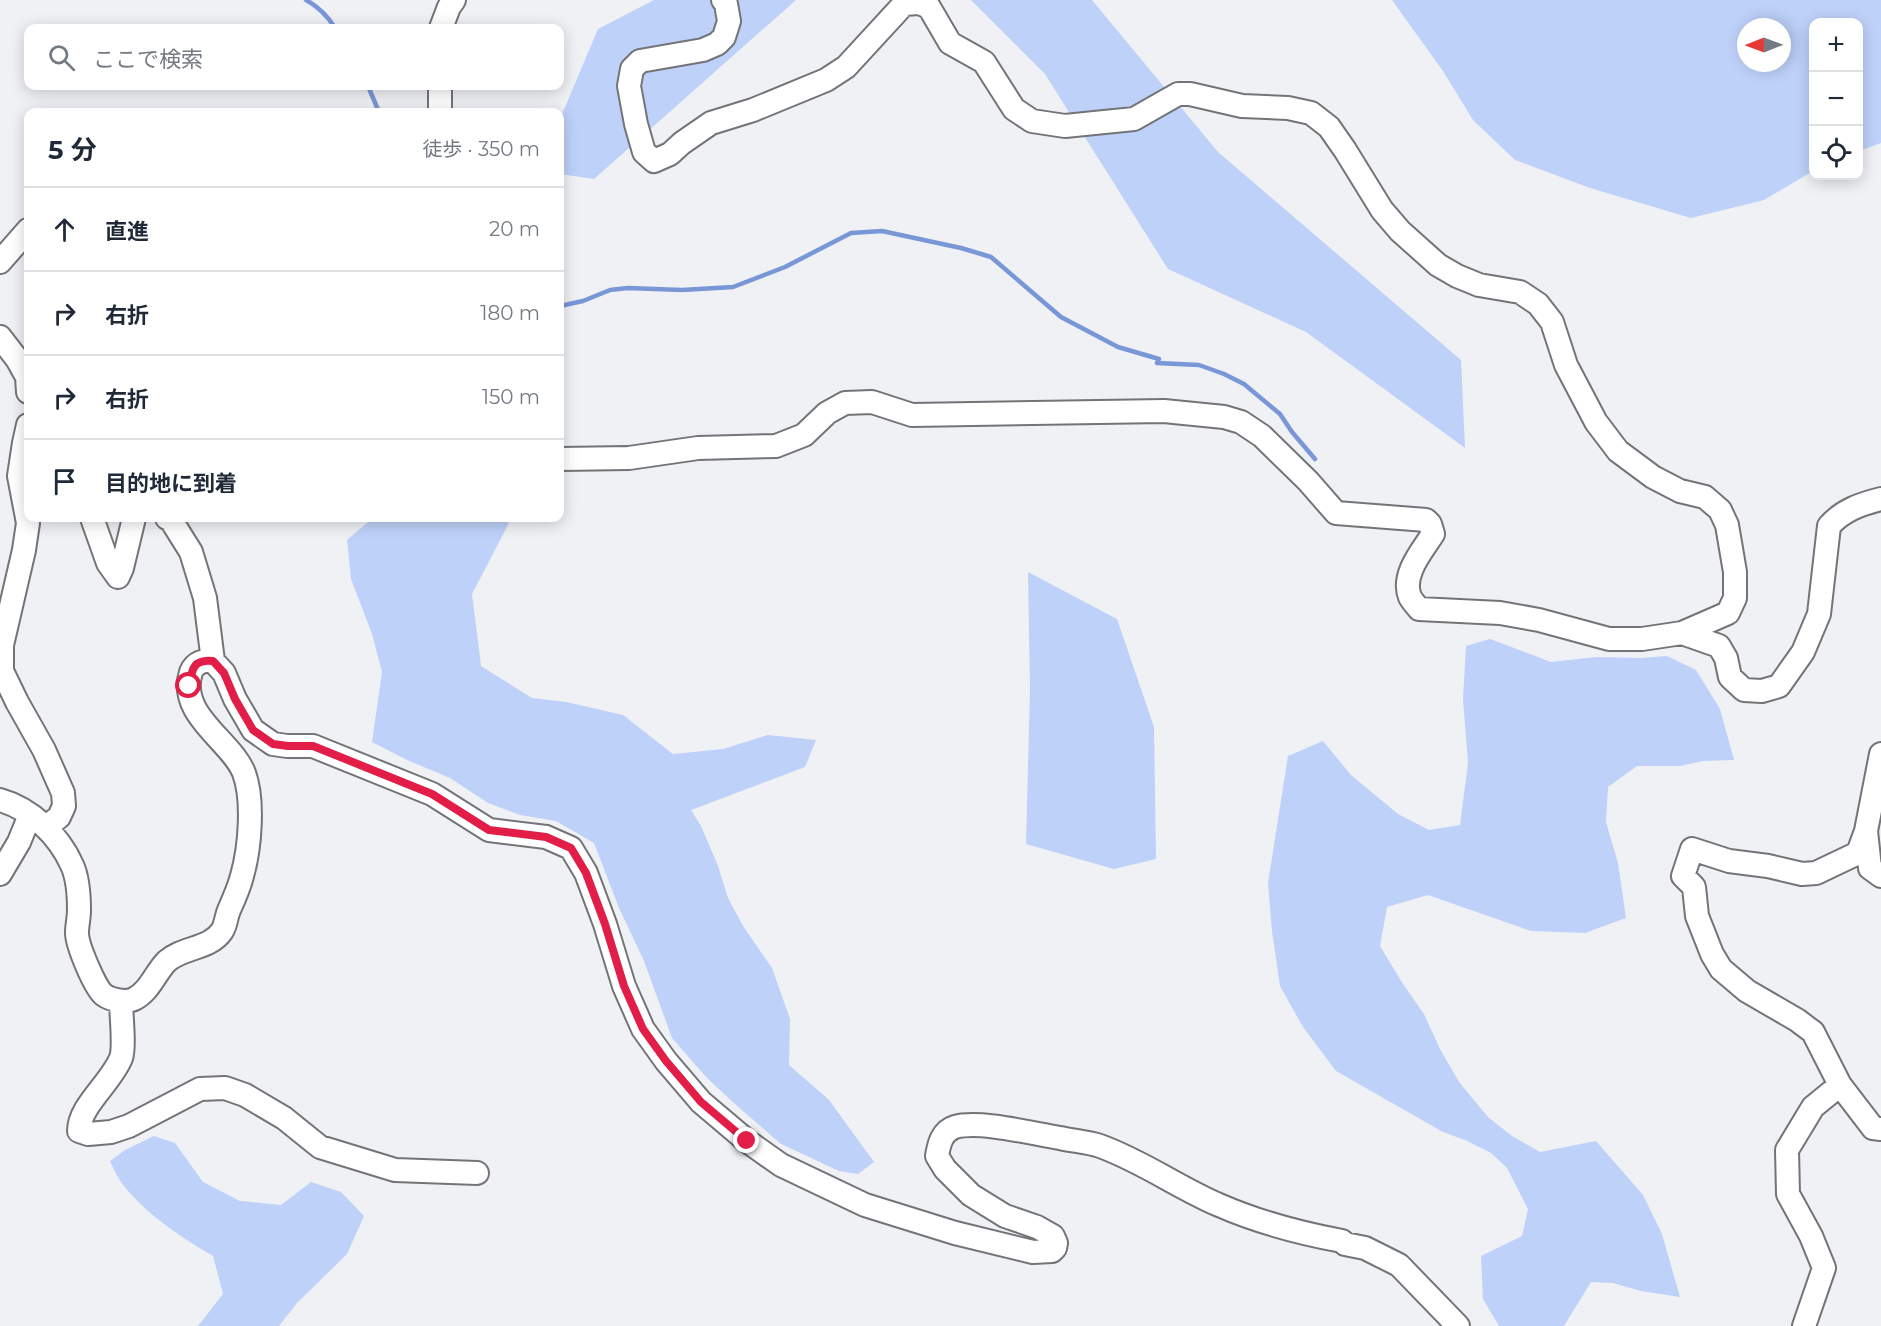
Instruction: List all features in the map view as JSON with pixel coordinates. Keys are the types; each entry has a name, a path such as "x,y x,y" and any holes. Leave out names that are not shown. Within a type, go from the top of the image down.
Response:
{"street":[{"path":"443,24 454,0"},
{"path":"564,459 629,458 698,448 776,446 804,435 827,413 844,403 872,402 912,415 1164,411 1224,417 1241,422 1262,436 1308,481 1336,513 1399,516 1426,520 1433,534 1413,564 1408,578 1409,596 1419,609 1500,613 1539,620 1609,639 1642,639 1682,633 1728,613 1735,598 1735,572 1727,525 1720,510 1705,497 1680,491 1653,477 1618,451 1596,422 1566,365 1552,322 1538,304 1520,292 1479,285 1438,265 1400,231 1382,210 1329,127 1311,113 1288,108 1242,106 1190,94 1179,94 1134,119 1065,126 1032,121 1014,110 984,62 950,43 929,7 912,3 904,4 846,67 826,80 753,110 711,123 670,154 654,161 644,152 636,124 628,86 632,69 640,61 703,50 717,44 724,37 729,21 723,0"},
{"path":"440,90 440,108"},
{"path":"0,262 24,235"},
{"path":"0,337 24,372"},
{"path":"24,442 19,476 24,502"},
{"path":"1682,633 1719,646 1726,658 1730,677 1744,690 1762,691 1779,686 1803,652 1819,614 1829,526 1838,515 1881,499"},
{"path":"0,874 19,842 38,821 59,818 64,806 63,793 44,750 2,671 2,645 24,550 28,522"},
{"path":"93,522 108,563 118,577 132,522"},
{"path":"172,522 191,552 205,598 213,661 224,673 235,699 253,730 273,744 313,746 432,794 489,830 546,837 571,848 586,873 624,986 643,1029 666,1061 701,1102 747,1141 781,1165 865,1205 955,1233 1033,1252 1052,1251 1056,1242 1053,1236 1037,1227 1005,1216 970,1195 945,1169 937,1156 941,1139 954,1127 994,1126 1099,1146 1218,1205 1272,1226 1365,1248 1399,1265 1458,1326"},
{"path":"0,800 38,821 60,845 73,867 78,890 79,947 91,975 103,994 121,1001 133,1000 145,991 167,961 184,950 202,946 215,939 223,930 243,875 250,821 247,782 243,770 200,718 189,686 191,672 195,666 201,661 213,661"},
{"path":"1881,754 1866,831 1858,853 1816,873 1802,873 1729,861 1692,849 1683,876 1694,887 1697,916 1712,954 1721,969 1747,991 1813,1032 1840,1085 1873,1128 1881,1129"},
{"path":"1866,831 1870,868 1881,876"},
{"path":"121,1001 122,1056 109,1080 81,1116 79,1131 88,1134 111,1132 129,1126 200,1089 225,1088 245,1095 284,1118 320,1147 395,1170 477,1173"},
{"path":"1803,1326 1824,1268 1811,1236 1788,1194 1788,1150 1814,1107 1840,1085"}],"shaded area":[{"path":"654,0 796,0 594,179 564,175 564,110 598,29"},
{"path":"971,0 1092,0 1218,152 1461,360 1465,448 1306,332 1168,269 1045,74"},
{"path":"1392,0 1881,0 1881,143 1863,150 1863,18 1809,18 1809,173 1764,200 1691,218 1590,188 1515,160 1473,120 1443,71"},
{"path":"368,522 509,523 472,594 481,666 532,698 566,702 623,715 673,754 723,749 768,735 816,740 805,767 691,810 701,826 718,866 728,898 743,926 772,968 790,1019 789,1065 829,1100 874,1162 858,1174 839,1171 781,1144 707,1078 672,1038 644,961 619,908 594,843 556,821 520,815 488,803 450,778 372,742 382,672 372,634 351,579 347,540"},
{"path":"1028,572 1117,619 1154,727 1156,859 1114,869 1026,844 1030,689"},
{"path":"1490,639 1551,662 1596,657 1667,656 1696,670 1720,709 1734,760 1703,761 1680,766 1637,766 1608,787 1606,822 1618,863 1626,918 1585,933 1531,931 1428,895 1387,907 1380,946 1424,1014 1459,1082 1488,1117 1512,1136 1540,1152 1596,1141 1643,1195 1662,1234 1680,1297 1641,1291 1613,1283 1591,1282 1564,1326 1499,1326 1483,1299 1481,1256 1522,1236 1528,1209 1507,1168 1491,1153 1443,1132 1336,1071 1303,1027 1280,986 1272,931 1268,883 1288,756 1323,741 1351,775 1398,814 1429,830 1460,825 1468,763 1463,699 1466,646"},
{"path":"154,1136 175,1143 203,1182 240,1201 281,1205 311,1182 341,1192 364,1216 347,1254 297,1303 279,1326 198,1326 223,1294 213,1256 177,1233 143,1206 122,1183 110,1161 125,1150"}],"waterway":[{"path":"306,0 322,12 332,24"},
{"path":"370,90 377,108"},
{"path":"564,305 583,301 610,290 628,288 682,290 733,287 785,267 851,233 882,231 991,257 1061,317 1118,347 1159,359 1157,363 1199,365 1244,384 1280,414 1315,459"}],"route":[{"path":"189,686 191,672 195,666 201,661 213,661 224,673 235,699 253,730 273,744 313,746 432,794 489,830 546,837 571,848 586,873 624,986 643,1029 666,1061 701,1102 747,1141"}]}
